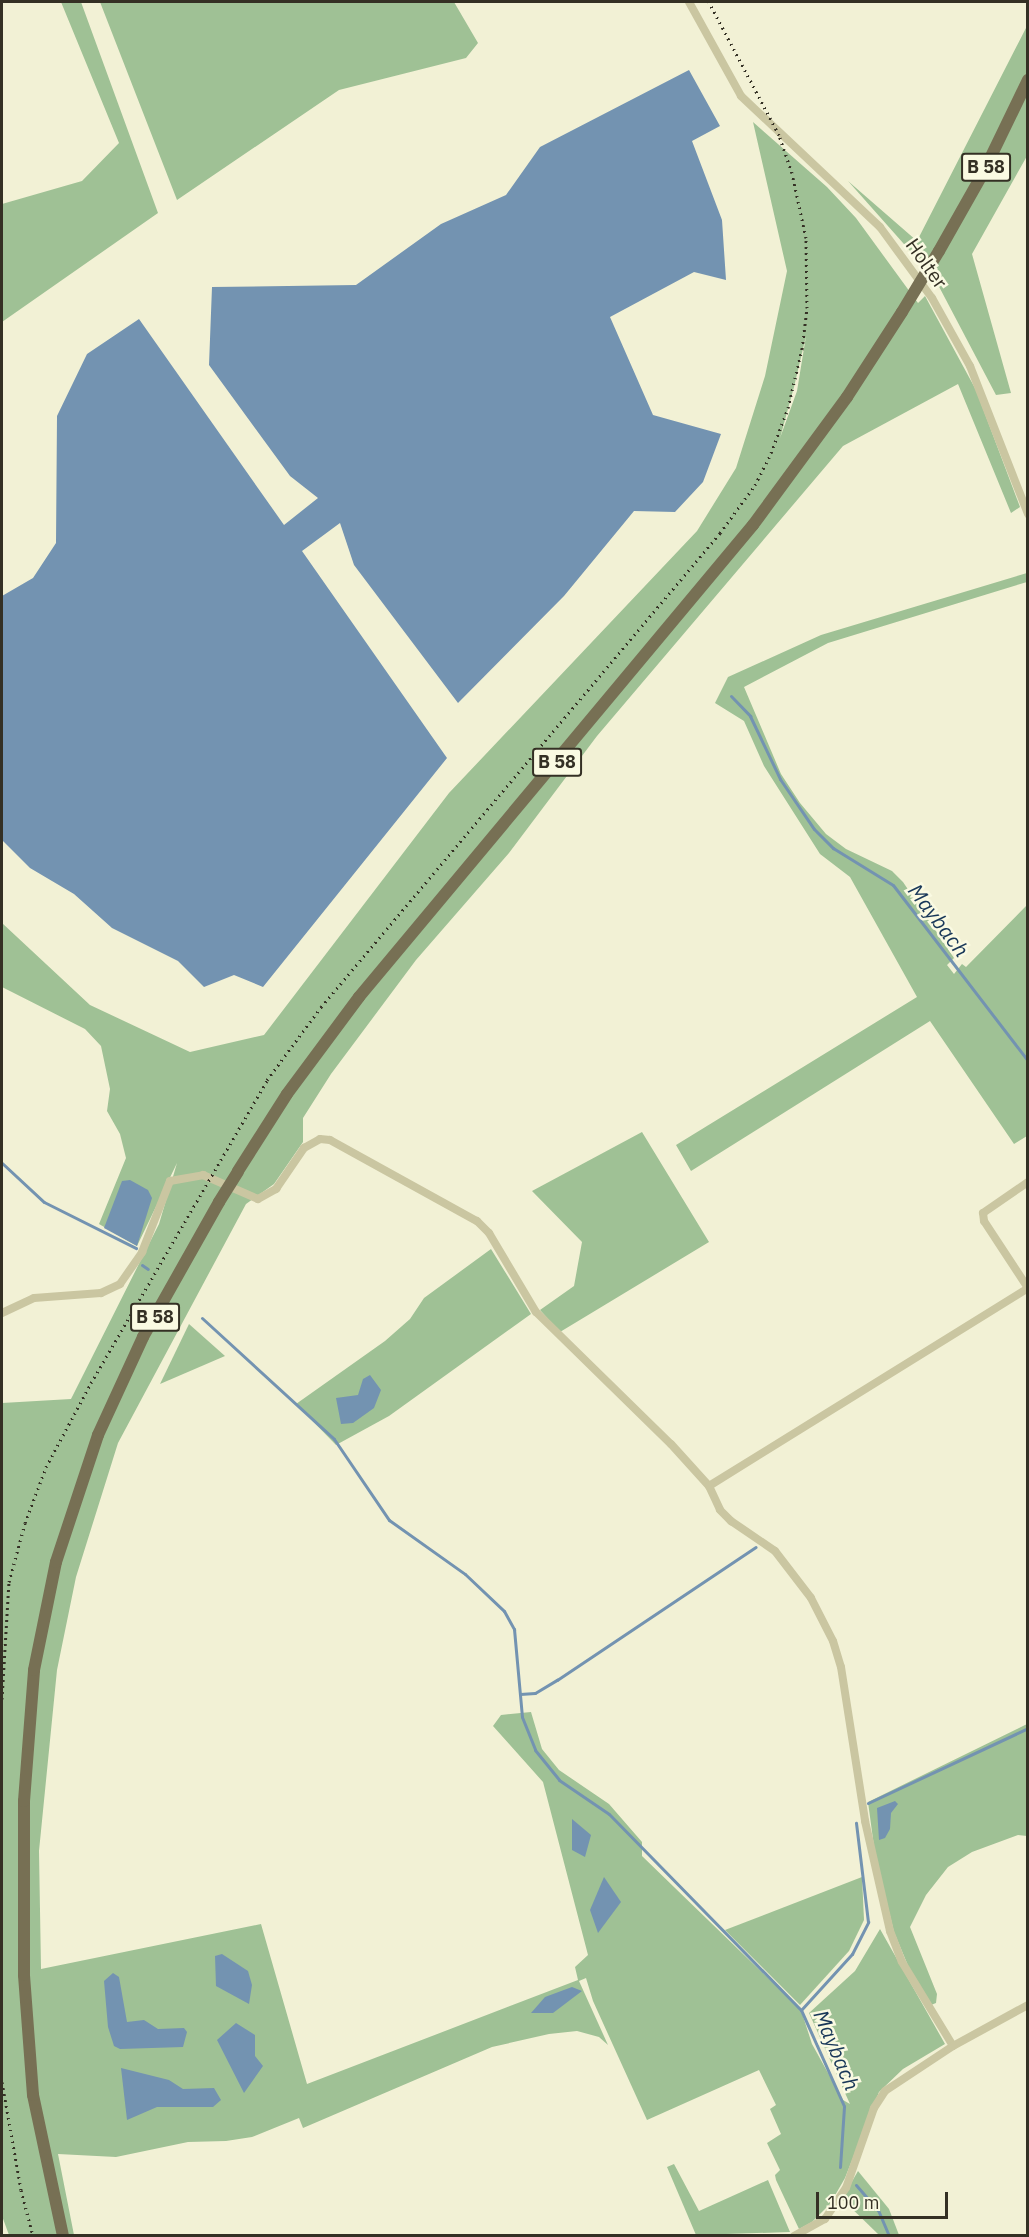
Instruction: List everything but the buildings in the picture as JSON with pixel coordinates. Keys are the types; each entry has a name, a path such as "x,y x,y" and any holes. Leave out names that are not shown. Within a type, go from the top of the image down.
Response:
{"main road":[{"name":"B 58","path":"63,2235 33,2095 24,1975 24,1801 34,1670 56,1562 98,1435 143,1338 219,1202 293,1086 359,997 753,525 847,397 939,251 982,175 1028,80"}],"street":[{"name":"Holter","path":"689,2 730,79 755,113 880,227 932,298 970,366 1028,514"},
{"path":"2,1313 34,1298 101,1293 120,1284 142,1252 170,1181 203,1175 258,1199 276,1189 304,1148 320,1139 330,1140 477,1221 489,1233 536,1312 709,1486 726,1515 775,1551 793,1570 833,1641 846,1690 874,1872 890,1931 902,1962 952,2046"},
{"path":"709,1486 1028,1288 984,1221 982,1213 1028,1182"},
{"path":"794,2235 825,2219 846,2188 874,2108 885,2091 952,2046 1028,2005"}],"green space":[{"path":"61,2 81,2 158,213 2,322 2,204 82,181 119,143"},
{"path":"100,2 454,2 478,43 466,58 339,90 177,200"},
{"path":"1027,26 1027,156 972,254 1011,393 996,395 935,279 848,181 917,241"},
{"path":"753,122 827,187 856,218 918,303 925,296 976,390 1020,507 1011,513 958,384 843,446 597,736 509,853 416,960 331,1074 303,1118 303,1142 274,1184 246,1204 118,1443 76,1577 57,1670 39,1851 41,1969 261,1924 307,2084 578,1980 575,1967 588,1955 543,1782 493,1726 501,1715 531,1712 542,1749 559,1770 609,1804 642,1842 642,1856 801,2010 812,2044 843,2100 850,2104 809,2013 855,1971 880,1929 945,2044 903,2069 879,2092 845,2178 830,2204 812,2222 799,2229 776,2180 775,2175 780,2170 767,2143 781,2134 770,2109 776,2105 759,2070 647,2120 593,2001 586,1978 579,1981 608,2045 599,2037 577,2031 549,2034 492,2047 303,2128 299,2118 252,2137 226,2141 188,2142 116,2157 58,2154 74,2235 9,2235 2,2216 2,1403 71,1399 159,1224 177,1163 137,1246 99,1224 126,1158 120,1134 107,1111 110,1089 101,1046 85,1029 2,987 2,923 90,1005 190,1052 264,1035 449,793 697,531 736,468 765,376 787,271","holes":["806,336 797,391 780,438"]},
{"path":"1027,573 1027,582 828,643 744,687 781,774 800,803 826,834 846,849 892,871 903,882 954,958 947,965 954,974 962,964 966,967 1027,905 1027,1136 1014,1144 930,1021 691,1171 676,1145 917,997 850,877 820,854 764,766 744,721 715,703 728,677 821,635"},
{"path":"642,1132 709,1242 560,1332 540,1310 574,1286 582,1242 532,1191"},
{"path":"491,1249 531,1314 389,1416 336,1445 296,1404 385,1341 410,1319 424,1298"},
{"path":"189,1324 225,1356 160,1384"},
{"path":"1027,1724 1027,1836 1018,1835 972,1852 948,1867 926,1895 910,1927 937,1994 936,2003 931,2005 909,1968 894,1932 875,1854 868,1802"},
{"path":"862,1877 864,1920 849,1951 800,2005 725,1930"},
{"path":"674,2164 699,2211 768,2180 790,2232 696,2235 667,2167"},
{"path":"858,2171 889,2209 899,2235 879,2235 842,2199"}],"water":[{"path":"689,70 720,126 692,141 722,220 726,280 694,272 610,317 653,415 721,434 703,482 675,512 634,511 564,596 458,703 354,565 340,523 302,551 447,758 263,987 234,975 204,987 178,961 112,928 74,894 30,868 2,840 2,596 33,578 56,543 57,416 87,354 139,319 284,525 318,498 290,476 209,365 212,287 356,285 441,224 506,195 540,147"},
{"path":"130,1180 148,1190 152,1198 137,1246 104,1228 122,1181"},
{"path":"370,1375 381,1390 374,1408 353,1423 341,1424 336,1398 358,1395 363,1379"},
{"path":"895,1801 898,1804 891,1813 890,1829 885,1838 879,1840 877,1808"},
{"path":"572,1819 591,1835 585,1857 572,1850"},
{"path":"604,1877 621,1902 598,1933 590,1910"},
{"path":"222,1954 248,1971 252,1985 249,2004 216,1986 215,1956"},
{"path":"113,1973 119,1977 127,2022 144,2020 158,2029 184,2028 187,2032 183,2047 120,2049 114,2046 108,2027 104,1981"},
{"path":"572,1987 582,1991 553,2013 531,2013 545,1997"},
{"path":"236,2023 255,2035 255,2056 263,2066 244,2093 217,2040"},
{"path":"121,2068 169,2080 183,2089 214,2088 221,2100 213,2107 157,2107 127,2120"}],"waterway":[{"name":"Maybach","path":"731,696 750,716 780,779 814,829 833,848 893,885 1028,1061"},
{"path":"2,1163 44,1202 136,1248"},
{"path":"142,1265 148,1269"},
{"path":"202,1318 334,1439 389,1520 465,1574 504,1611 514,1629 522,1717 535,1750 559,1780 609,1814 801,2010"},
{"path":"520,1694 535,1693 557,1680 756,1547"},
{"name":"Maybach","path":"868,1803 1028,1728"},
{"name":"Maybach","path":"840,2167 844,2106 801,2010 852,1954 868,1922 856,1823"},
{"name":"Maybach","path":"856,2185 878,2210 889,2236"}],"railway":[{"path":"2,1699 9,1582 25,1523 46,1467 91,1383 267,1080 321,1007 720,533 755,485 771,453 788,408 802,349 807,308 806,238 792,173 779,135 709,2"},
{"path":"2,2082 21,2190 33,2236"}]}
